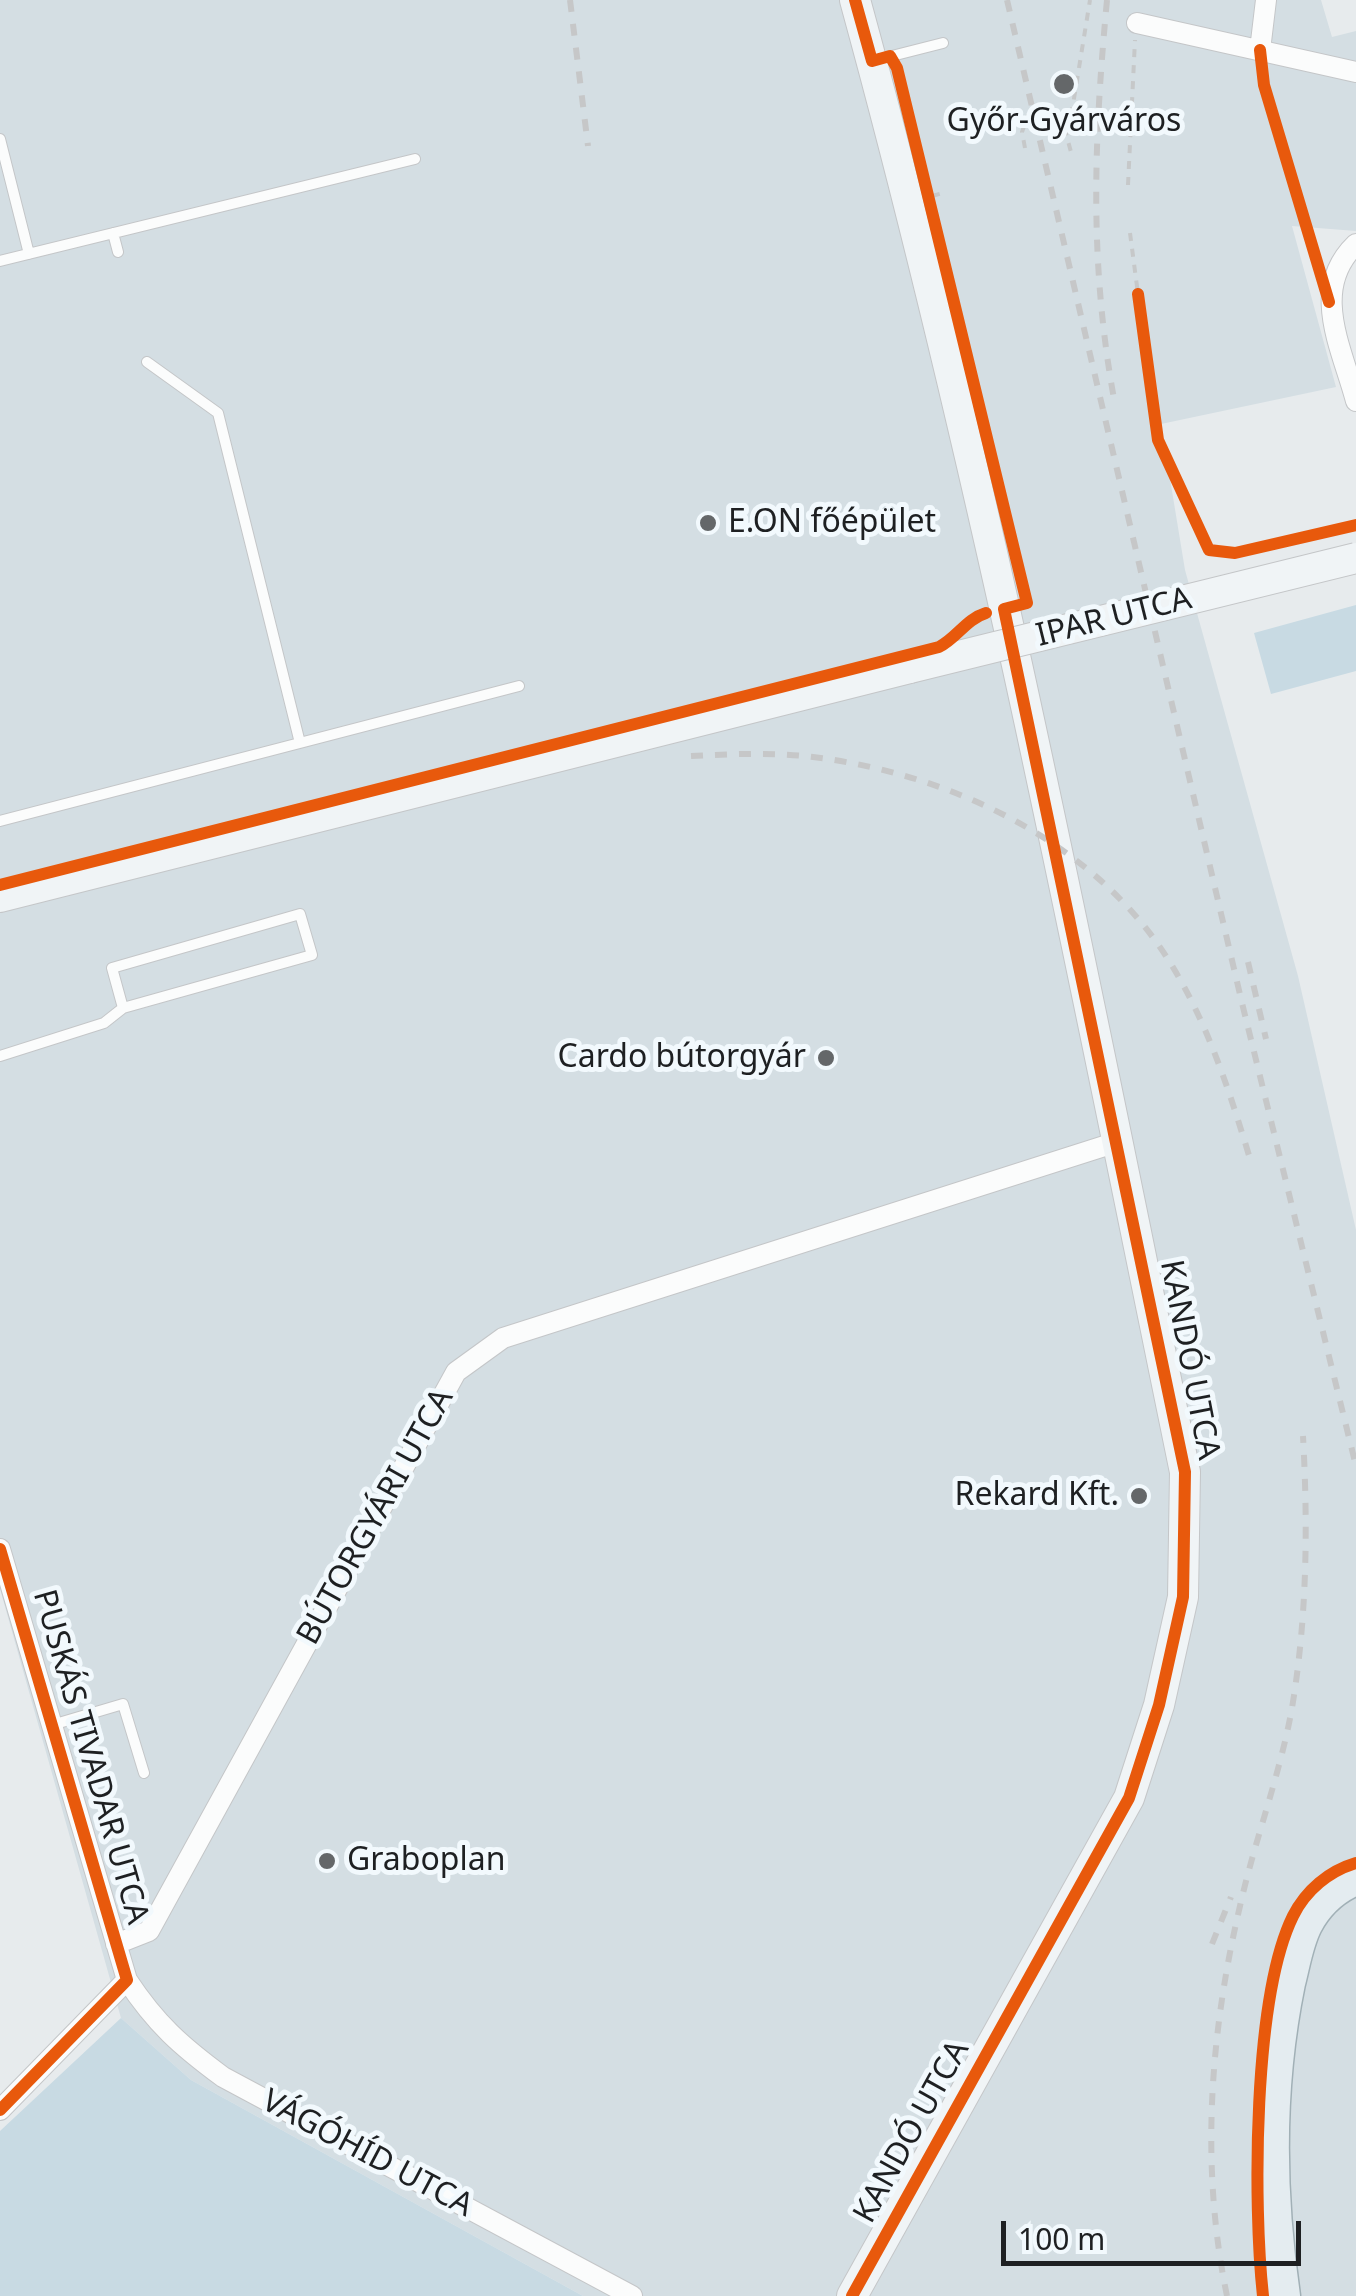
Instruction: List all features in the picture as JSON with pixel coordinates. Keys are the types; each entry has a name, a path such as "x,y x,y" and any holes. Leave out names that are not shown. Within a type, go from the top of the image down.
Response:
{"main road":[{"path":"1284,2296 1272,2167 1284,2006 1296,1949 1306,1925 1334,1891 1356,1879"}],"street":[{"name":"KANDÓ UTCA","path":"852,2296 1130,1798 1159,1705 1183,1597 1184,1472 1004,609 856,0"},
{"path":"1260,50 1266,0"},
{"path":"1137,23 1356,72"},
{"path":"1356,244 1337,268 1329,302 1356,401"},
{"name":"IPAR UTCA","path":"0,898 1356,558"},
{"name":"BÚTORGYÁRI UTCA","path":"116,1944 148,1931 456,1372 503,1338 1117,1142"},
{"name":"PUSKÁS TIVADAR UTCA","path":"0,1548 128,1980"},
{"path":"0,2110 128,1980"},
{"name":"VÁGÓHÍD UTCA","path":"128,1980 149,2014 176,2042 223,2077 632,2296"}],"lane":[{"path":"872,61 943,43"},
{"path":"0,138 29,254"},
{"path":"0,261 415,159"},
{"path":"113,233 118,252"},
{"path":"147,362 218,413 300,744"},
{"path":"0,821 519,686"},
{"path":"0,1056 104,1023 123,1008 312,955 300,914 112,968 123,1008"},
{"path":"52,1726 123,1704 144,1773"}],"path":[{"path":"1071,152 1066,130 1090,0"},
{"path":"1128,185 1131,68 1137,23"},
{"path":"1026,148 1022,132 1028,115"},
{"path":"1052,117 1066,130"},
{"path":"926,178 935,216"},
{"path":"1130,233 1138,301"}],"shaded area":[{"path":"0,0 1321,0 1332,37 1356,31 1356,231 1292,226 1336,387 1161,424 1185,570 1298,976 1356,1230 1356,2296 583,2296 191,2080 121,2018 0,1589"},
{"path":"1356,605 1356,671 1271,694 1254,633"},
{"path":"121,2018 191,2080 583,2296 0,2296 0,2131"}],"railway":[{"path":"570,0 588,146"},
{"path":"1007,0 1242,1003 1356,1466"},
{"path":"1107,0 1096,200 1101,298 1114,399"},
{"path":"691,756 783,754 865,766 968,798 1016,821 1062,850 1103,883 1140,921 1171,964 1207,1036 1251,1162"},
{"path":"1248,962 1266,1039"},
{"path":"1227,2296 1213,2198 1216,2051 1240,1906 1281,1758 1297,1674 1305,1572 1303,1436"},
{"path":"1212,1944 1231,1897"}],"cycle path":[{"path":"852,2296 1129,1798 1159,1705 1183,1597 1185,1472 1004,609 1027,603 897,68 890,56 872,61 855,0"},
{"path":"1260,50 1264,85 1329,302"},
{"path":"1138,294 1158,440 1209,550 1235,553 1356,525"},
{"path":"0,885 939,647 986,613"},
{"path":"0,1549 127,1980 0,2110"},
{"path":"1263,2296 1258,2210 1259,2102 1270,1997 1280,1952 1298,1907 1319,1883 1356,1863"}],"place":[{"name":"Győr-Gyárváros","path":"1064,84"},
{"name":"E.ON főépület","path":"708,523"},
{"name":"Cardo bútorgyár","path":"826,1058"},
{"name":"Rekard Kft.","path":"1139,1496"},
{"name":"Graboplan","path":"327,1861"}]}
